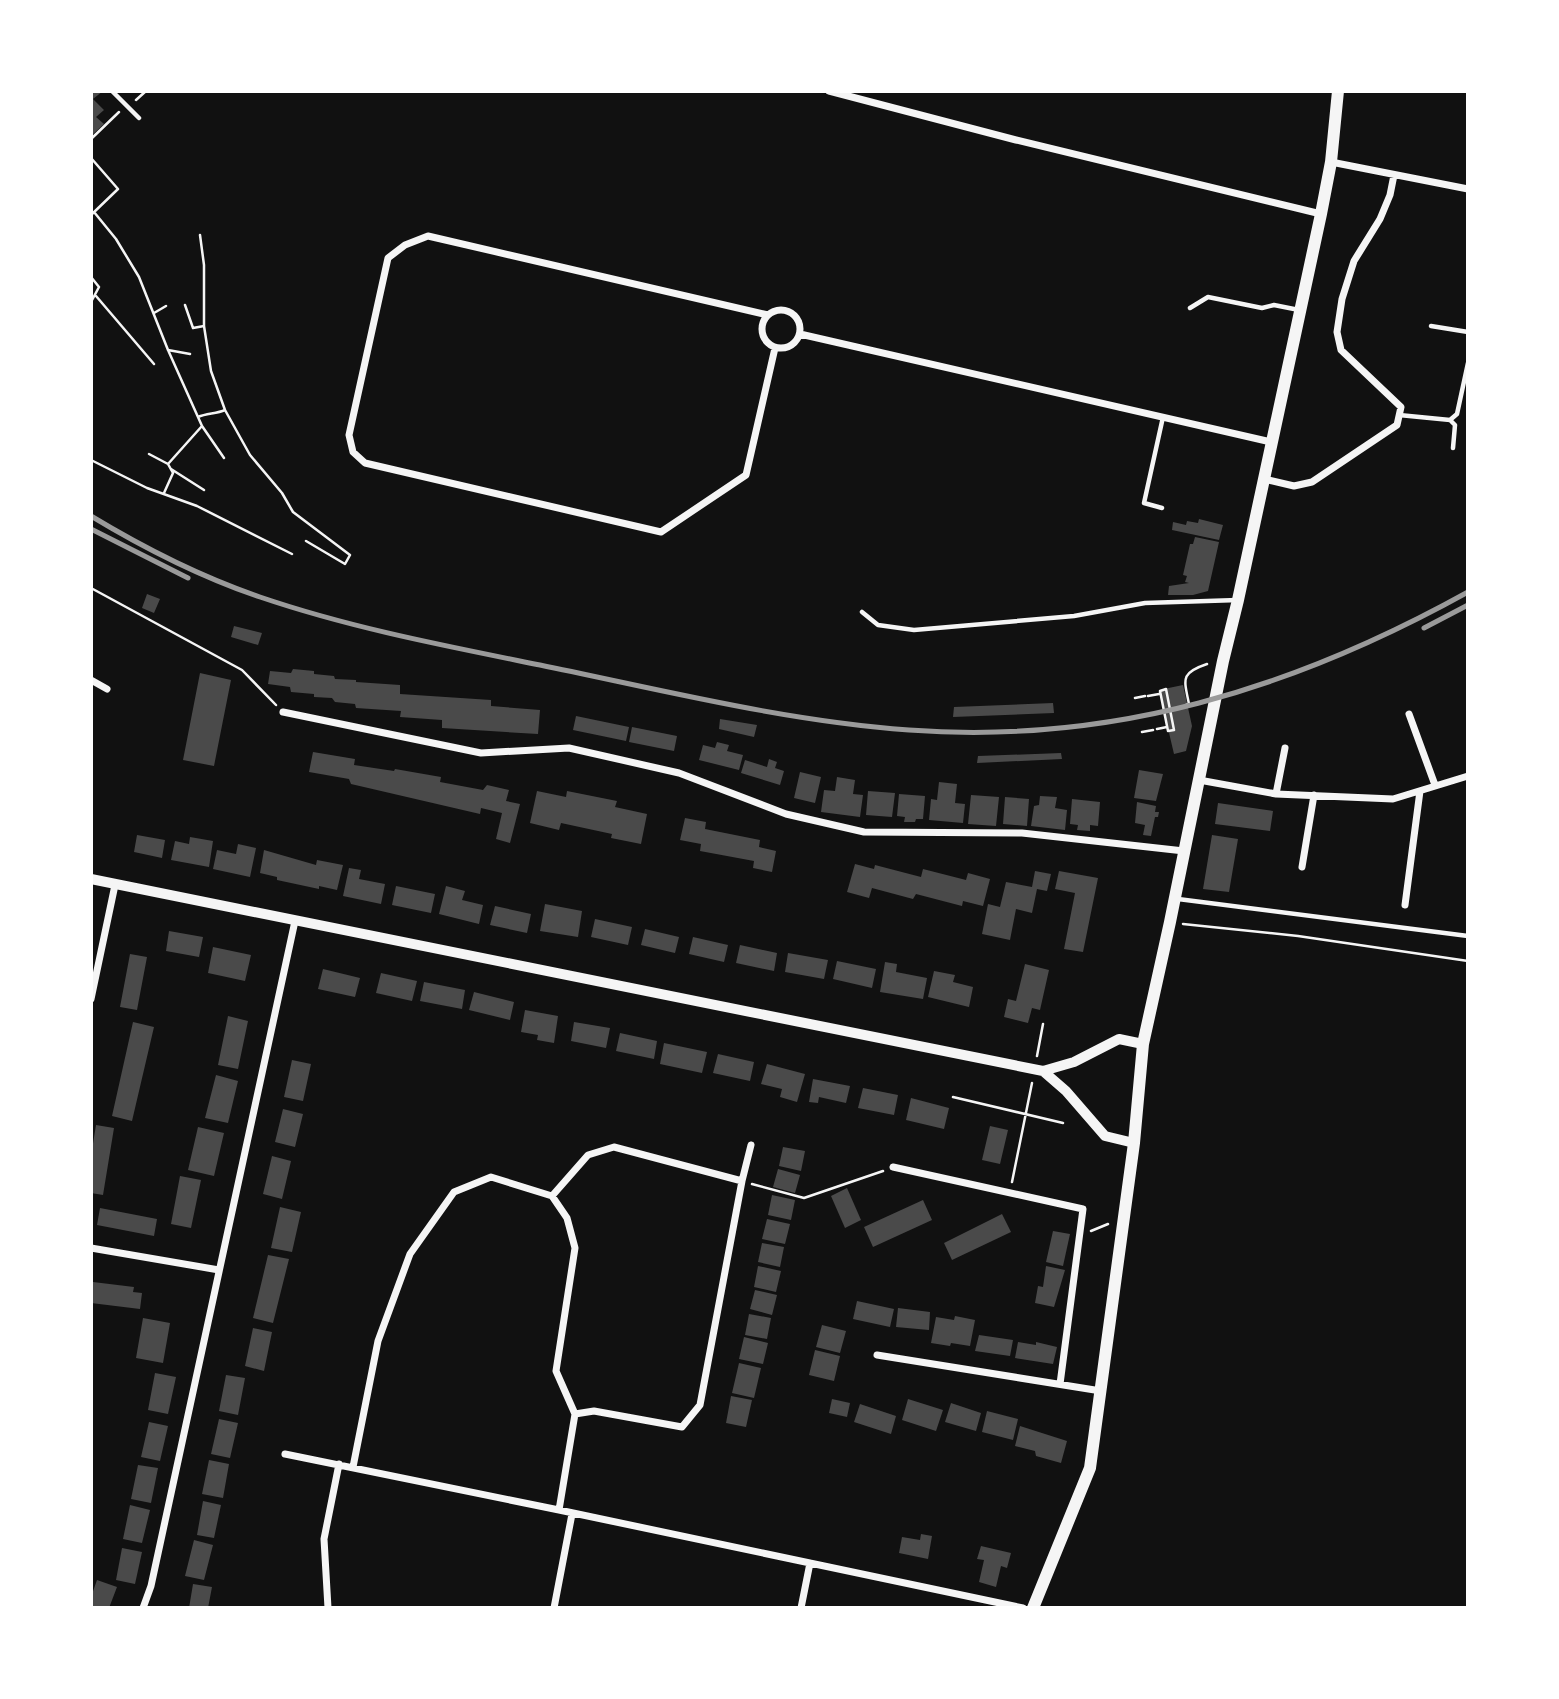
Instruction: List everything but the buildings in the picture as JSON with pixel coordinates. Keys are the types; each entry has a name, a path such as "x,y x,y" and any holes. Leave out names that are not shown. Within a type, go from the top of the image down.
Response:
{"main road":[{"path":"1033,1608 1090,1468 1134,1143 1143,1044 1221,668 1321,214 1331,162 1338,91"}],"street":[{"path":"829,91 1016,140 1321,214"},
{"path":"1331,162 1468,189"},
{"path":"1264,479 1294,486 1312,482 1397,425 1401,407 1341,350 1337,332 1342,299 1354,261 1380,219 1390,195 1394,175"},
{"path":"768,315 428,236 405,245 388,258 349,435 353,452 365,463 661,532 746,475 775,348"},
{"path":"779,310 791,312 799,321 800,334 793,345 775,348 764,340 764,320 768,315 779,310"},
{"path":"800,334 1271,442"},
{"path":"91,680 107,689"},
{"path":"283,712 481,753 569,748 679,773 786,814 864,832 1022,833 1184,851"},
{"path":"1409,714 1435,785"},
{"path":"1276,793 1284,748"},
{"path":"1199,780 1276,793 1393,799 1468,776"},
{"path":"1405,905 1420,791"},
{"path":"1302,867 1314,795"},
{"path":"91,879 1039,1070 1074,1062 1119,1039 1143,1044"},
{"path":"91,999 115,885"},
{"path":"143,1608 151,1586 295,921"},
{"path":"1039,1070 1066,1091 1105,1136 1134,1143"},
{"path":"575,1414 594,1411 682,1427 700,1405 751,1145"},
{"path":"552,1196 588,1155 614,1147 742,1181"},
{"path":"892,1167 1083,1209 1060,1384"},
{"path":"353,1467 378,1341 410,1254 454,1192 491,1177 552,1196 567,1218 575,1248 556,1371 575,1414 559,1510"},
{"path":"91,1248 219,1270"},
{"path":"877,1355 1101,1391"},
{"path":"285,1454 1023,1608"},
{"path":"328,1608 324,1539 339,1464"},
{"path":"554,1608 572,1514"},
{"path":"801,1608 810,1563"}],"lane":[{"path":"113,91 139,118"},
{"path":"1190,308 1208,296 1262,308 1275,305 1300,311"},
{"path":"1431,326 1468,332"},
{"path":"1450,421 1457,414 1468,363"},
{"path":"1399,415 1450,421 1455,425 1453,448"},
{"path":"1162,508 1144,503 1163,417"},
{"path":"862,612 878,625 914,630 1074,616 1145,603 1238,600"},
{"path":"1174,898 1468,936"}],"path":[{"path":"91,139 126,105 146,91"},
{"path":"91,158 118,189 92,213 130,260 202,426 224,458"},
{"path":"200,235 204,265 204,326 211,371 225,410 250,454 282,493 293,512 350,555 345,564 306,541"},
{"path":"91,277 99,287 91,302"},
{"path":"96,296 154,364"},
{"path":"185,305 193,328 204,326"},
{"path":"154,313 166,306"},
{"path":"168,350 190,354"},
{"path":"198,417 225,410"},
{"path":"167,464 202,426"},
{"path":"149,454 204,490"},
{"path":"91,460 127,479 197,506 292,554"},
{"path":"164,494 173,473 171,469"},
{"path":"91,588 242,670 283,712"},
{"path":"1186,705 1189,704 1185,680 1190,670 1221,668"},
{"path":"1135,698 1160,694 1160,691 1166,689 1174,730 1168,731 1160,694"},
{"path":"1142,732 1167,727"},
{"path":"1170,922 1298,936 1468,961"},
{"path":"1010,1193 1025,1114 1039,1070 1043,1024"},
{"path":"953,1097 1063,1123"},
{"path":"742,1181 804,1198 892,1167"},
{"path":"1080,1236 1124,1218"}],"railway":[{"path":"91,516 195,571 260,597 329,618 724,704 816,720 909,730 984,732 1057,728 1129,719 1199,703 1268,682 1335,657 1468,592"},
{"path":"91,529 188,578"},
{"path":"1424,628 1468,605"}]}
